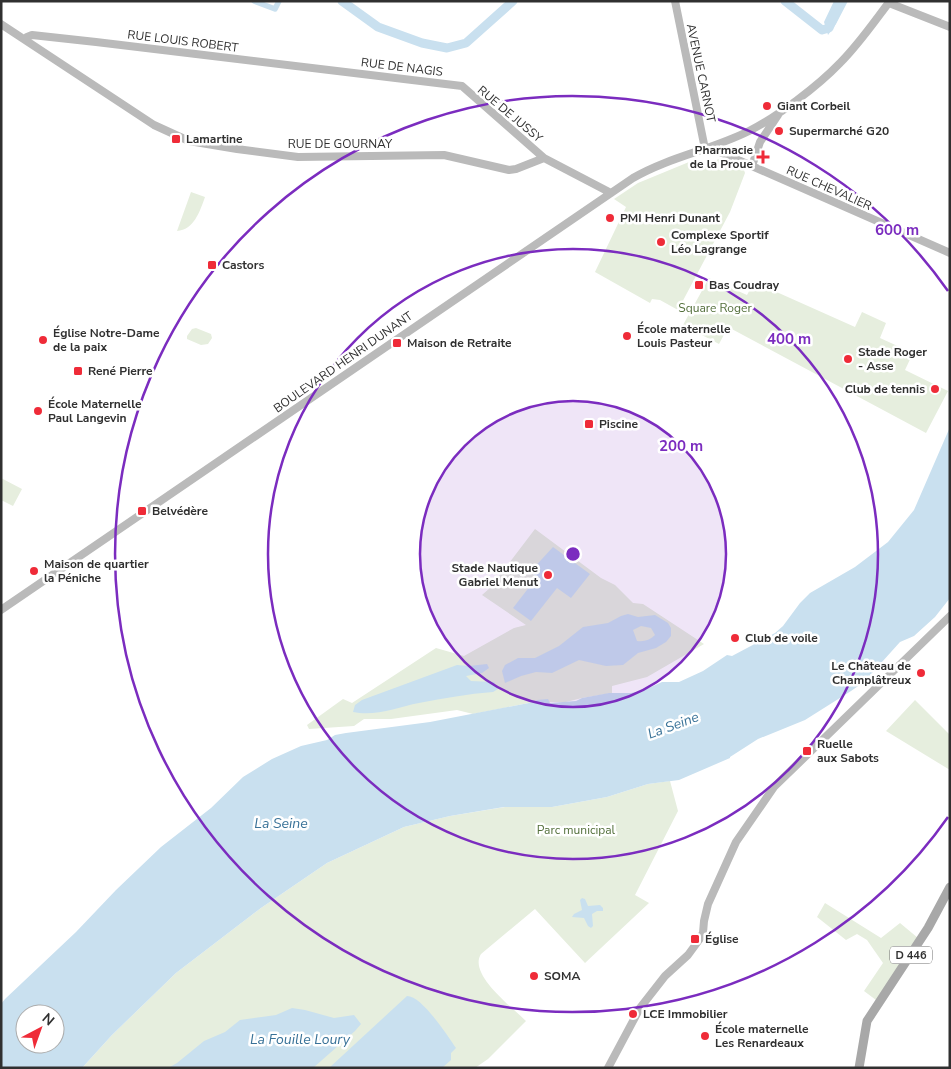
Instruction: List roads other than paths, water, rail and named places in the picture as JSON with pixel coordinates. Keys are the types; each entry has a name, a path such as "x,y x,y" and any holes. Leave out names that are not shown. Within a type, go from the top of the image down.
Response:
{"main road":[{"name":"D 446","path":"859,1068 867,1021 928,928 950,887"}],"street":[{"name":"AVENUE CARNOT","path":"675,1 706,149"},
{"path":"718,147 780,112 840,64 890,2 950,26"},
{"name":"RUE DE GOURNAY","path":"1,24 160,128 189,140 298,157 435,154 509,170 544,158"},
{"name":"RUE LOUIS ROBERT","path":"25,40 32,35 340,71"},
{"name":"RUE DE NAGIS","path":"340,71 462,86"},
{"name":"RUE DE JUSSY","path":"462,86 544,158"},
{"path":"760,142 780,112"},
{"path":"761,132 771,118"},
{"path":"751,130 764,132 753,167"},
{"name":"RUE CHEVALIER","path":"706,149 718,147 753,167 950,253"},
{"name":"BOULEVARD HENRI DUNANT","path":"1,610 642,173 706,149"},
{"path":"544,158 612,193"},
{"path":"608,1068 640,1008 666,976 688,954 703,933 708,904 736,842 774,788 950,616"}],"water":[{"path":"834,1 848,1 828,35 824,22"},
{"name":"La Seine","path":"950,427 950,598 935,617 914,636 900,642 864,682 851,691 805,720 758,739 730,758 679,780 648,784 607,797 552,807 504,807 450,816 404,827 327,863 261,908 176,973 112,1035 82,1068 1,1068 1,1004 5,999 76,932 161,847 211,808 243,777 272,759 301,746 327,740 335,735 430,722 537,700 548,699 550,703 576,701 582,698 609,693 642,691 662,682 679,682 703,671 727,655 732,656 775,633 810,593 855,567 888,542 914,510"},
{"path":"553,547 590,574 571,598 557,588 531,621 513,608 537,577 530,572"},
{"path":"628,614 638,617 655,615 668,623 671,628 671,636 666,642 656,648 638,653 623,665 606,666 579,660 552,673 536,672 505,683 502,671 505,665 518,658 535,658 559,646 583,627 608,623","holes":["641,626 651,628 655,635 647,640 637,641 633,630"]},
{"path":"487,664 489,668 482,673 466,676 471,681 494,682 498,689 493,692 438,699 386,711 370,713 353,712 355,705 362,700 457,665"},
{"path":"582,898 585,899 588,906 600,905 603,908 603,911 597,911 592,914 593,926 591,928 584,918 572,917 582,910 580,900"},
{"name":"La Fouille Loury","path":"407,996 420,1002 427,1009 452,1042 456,1048 451,1053 451,1060 442,1068 329,1068"},
{"name":"La Fouille Loury","path":"292,1008 334,1018 354,1015 361,1024 313,1068 168,1068 204,1041 225,1032 240,1020 276,1015"}],"waterway":[{"path":"254,1 275,9 279,1"},
{"path":"342,1 378,27 422,43 447,48 466,43 513,1"},
{"path":"785,1 822,30 829,28 841,1"}],"place":[{"name":"Giant Corbeil","path":"767,106"},
{"name":"Supermarché G20","path":"779,131"},
{"name":"Lamartine","path":"176,139"},
{"name":"Pharmacie de la Proue","path":"763,157"},
{"name":"PMI Henri Dunant","path":"610,218"},
{"name":"Complexe Sportif Léo Lagrange","path":"661,242"},
{"name":"Castors","path":"212,265"},
{"name":"Bas Coudray","path":"699,285"},
{"name":"École maternelle Louis Pasteur","path":"627,336"},
{"name":"Église Notre-Dame de la paix","path":"43,340"},
{"name":"Maison de Retraite","path":"397,343"},
{"name":"Stade Roger - Asse","path":"848,359"},
{"name":"René Pierre","path":"78,371"},
{"name":"Club de tennis","path":"935,389"},
{"name":"École Maternelle Paul Langevin","path":"38,411"},
{"name":"Piscine","path":"589,424"},
{"name":"Belvédère","path":"142,511"},
{"name":"Maison de quartier la Péniche","path":"34,571"},
{"name":"Stade Nautique Gabriel Menut","path":"548,575"},
{"name":"Club de voile","path":"735,638"},
{"name":"Le Château de Champlâtreux","path":"921,673"},
{"name":"Ruelle aux Sabots","path":"807,751"},
{"name":"Église","path":"695,939"},
{"name":"SOMA","path":"534,976"},
{"name":"LCE Immobilier","path":"633,1014"},
{"name":"École maternelle Les Renardeaux","path":"705,1036"}],"park label":[{"name":"Square Roger","path":"715,308"},
{"name":"Parc municipal","path":"576,830"}]}
